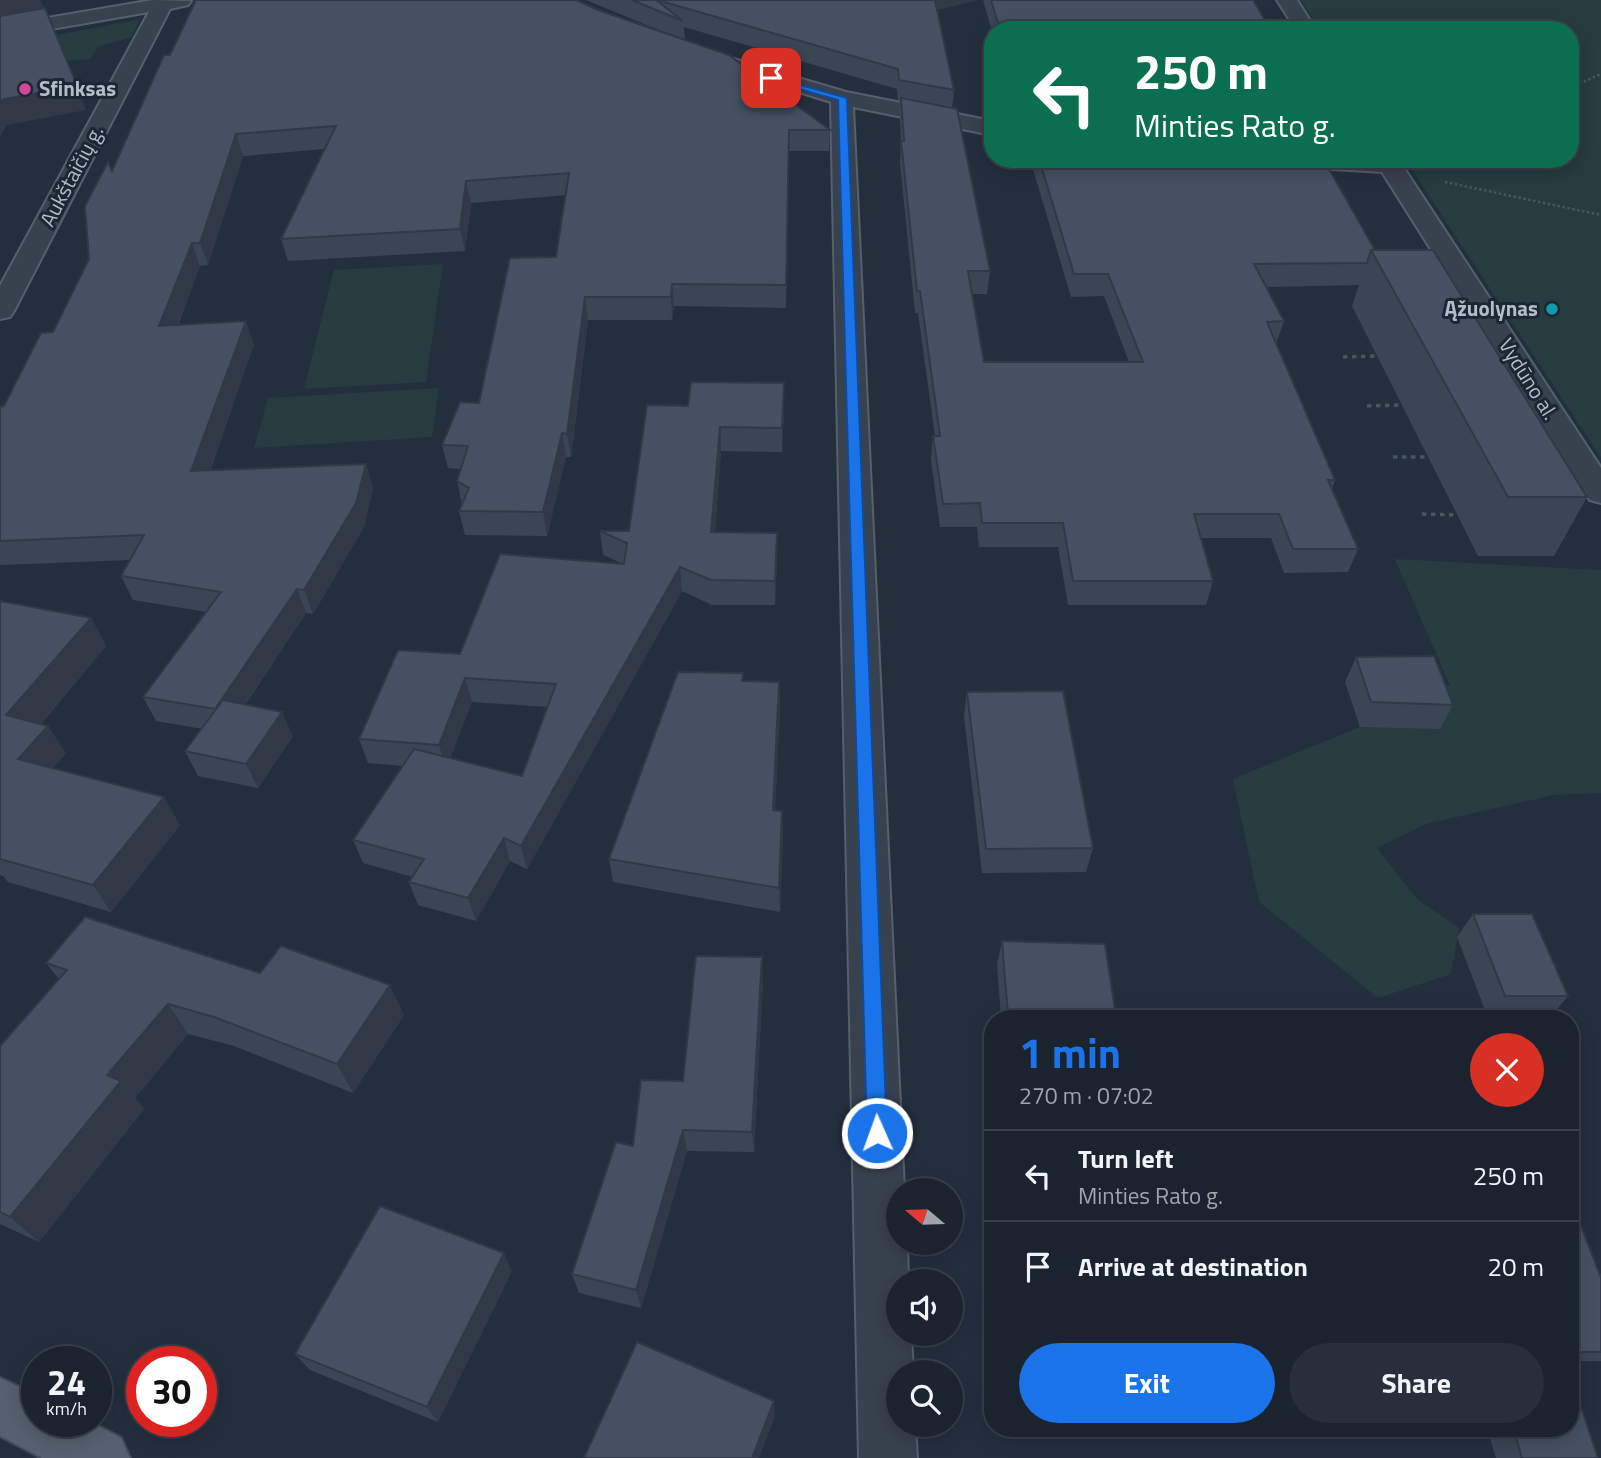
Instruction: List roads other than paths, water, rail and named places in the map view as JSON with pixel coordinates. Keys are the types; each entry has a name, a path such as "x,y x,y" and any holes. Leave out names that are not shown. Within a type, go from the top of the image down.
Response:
{"main road":[{"path":"0,1406 100,1458"}],"street":[{"path":"0,32 187,0"},
{"path":"1287,0 1300,21"},
{"name":"Aukštaičių g.","path":"0,311 163,4"},
{"path":"685,51 842,98 984,126"},
{"path":"842,98 888,1458"},
{"name":"Vydūno al.","path":"1392,168 1601,493"}],"place":[{"name":"Sfinksas","path":"25,89"},
{"name":"Ąžuolynas","path":"1552,309"}]}
